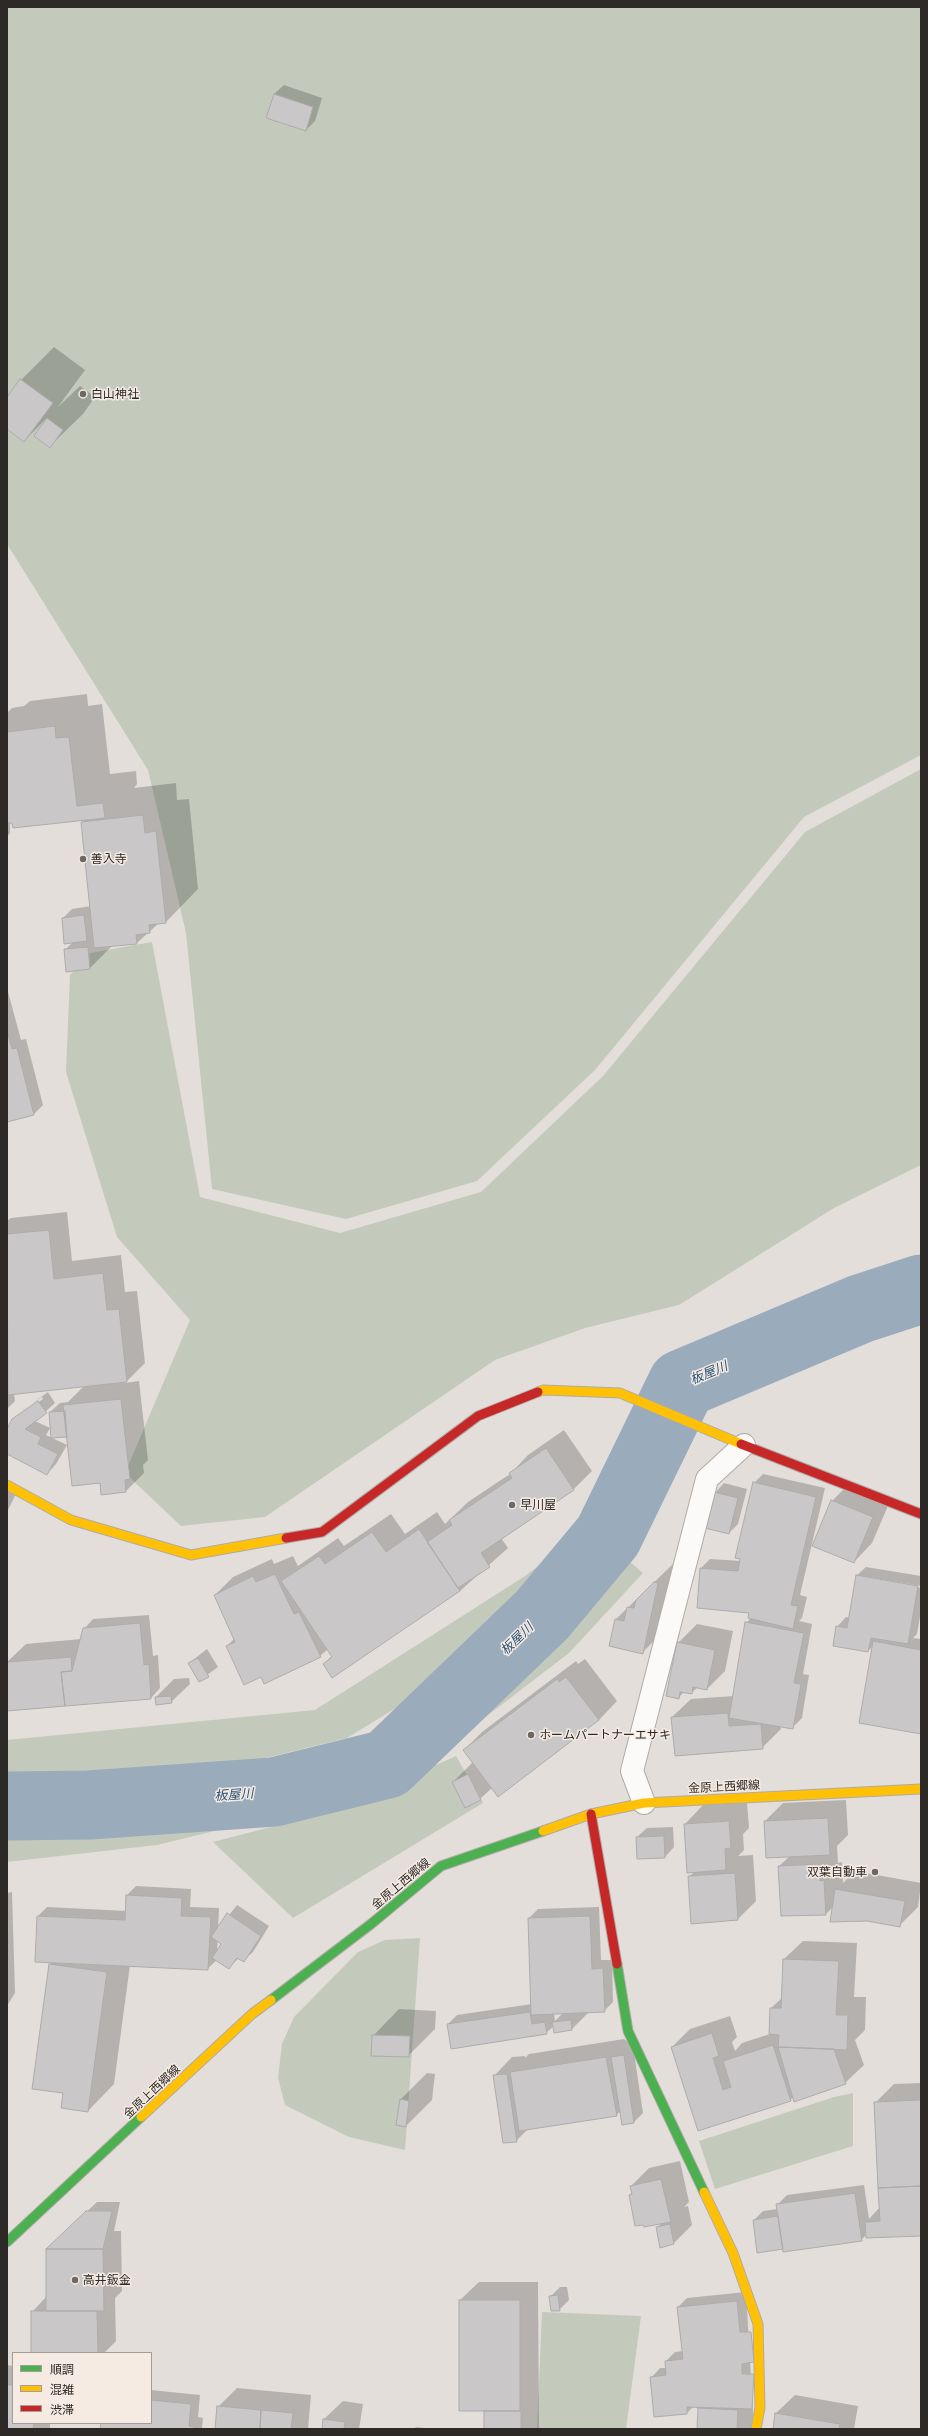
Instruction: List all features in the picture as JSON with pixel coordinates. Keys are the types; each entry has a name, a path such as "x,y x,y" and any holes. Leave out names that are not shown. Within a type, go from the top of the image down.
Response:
{"street":[{"path":"7,1485 71,1520 191,1555 322,1532 478,1416 543,1390 620,1393 736,1441 921,1514"},
{"path":"644,1803 632,1770 707,1478 736,1441"},
{"name":"金原上西郷線","path":"7,2242 252,2014 371,1924 441,1866 591,1814 644,1803 921,1789"},
{"path":"591,1814 628,2031 733,2253 758,2324 760,2408 756,2429"}],"shaded area":[{"path":"7,7 921,7 921,755 804,817 595,1070 477,1181 346,1219 212,1189 186,933 148,770 7,544"},
{"path":"921,769 921,1165 834,1208 679,1305 585,1328 495,1360 265,1517 181,1526 125,1473 190,1320 117,1237 66,1072 70,975 90,953 152,942 200,1197 340,1233 481,1192 603,1076 805,832"},
{"path":"587,1528 599,1537 538,1600 474,1660 347,1738 241,1764 118,1774 7,1773 7,1740 315,1710 525,1576"},
{"path":"615,1549 643,1573 569,1653 474,1726 376,1781 235,1826 157,1845 7,1862 7,1823 150,1817 231,1804 369,1761 447,1719 531,1648"},
{"path":"456,1756 483,1803 293,1918 213,1842 336,1810"},
{"path":"420,1938 405,2150 349,2137 285,2105 278,2078 282,2044 294,2017 358,1952 385,1940"},
{"path":"853,2093 853,2146 715,2189 699,2141 834,2097"},
{"path":"542,2312 641,2316 626,2429 537,2429"}],"building":[{"path":"274,94 313,107 306,131 266,118"},
{"path":"20,379 53,403 24,442 7,429 7,397"},
{"path":"47,418 63,430 50,448 34,436"},
{"path":"55,726 56,738 69,737 77,806 103,803 105,818 13,828 12,823 7,823 7,732"},
{"path":"143,815 145,833 156,831 166,923 149,925 150,933 136,935 137,944 94,948 81,822"},
{"path":"84,915 87,941 64,944 62,918"},
{"path":"88,947 90,969 66,972 64,949"},
{"path":"7,1031 12,1049 17,1048 34,1115 7,1122"},
{"path":"49,1230 54,1279 103,1273 107,1310 119,1309 127,1382 8,1395 7,1234"},
{"path":"121,1399 130,1479 125,1480 126,1492 101,1495 100,1483 72,1486 63,1405"},
{"path":"38,1401 47,1413 25,1429 41,1437 38,1444 58,1454 47,1475 7,1454 7,1429 12,1419"},
{"path":"65,1411 67,1437 51,1438 49,1412"},
{"name":"早川屋","path":"546,1448 574,1490 481,1553 490,1567 458,1588 427,1542 452,1525 449,1520 512,1478 509,1473"},
{"path":"753,1482 816,1497 791,1605 798,1606 793,1629 748,1618 749,1613 697,1608 700,1568 738,1571 740,1559 735,1558"},
{"path":"714,1492 738,1498 729,1534 705,1528"},
{"path":"831,1500 873,1517 854,1563 812,1546"},
{"path":"419,1529 460,1591 332,1678 323,1664 332,1657 281,1581 319,1556 325,1564 372,1532 386,1552"},
{"path":"275,1574 294,1614 299,1612 321,1657 264,1684 261,1677 244,1685 226,1646 235,1642 214,1595 253,1576 256,1582"},
{"path":"856,1575 918,1586 908,1644 871,1638 868,1652 833,1646 836,1626 847,1628"},
{"path":"654,1582 658,1583 643,1654 609,1646 615,1619 624,1621 627,1607 634,1608 636,1600"},
{"path":"745,1622 804,1633 794,1683 801,1684 793,1729 729,1718"},
{"path":"140,1623 144,1665 149,1664 151,1699 65,1706 61,1672 72,1671 83,1628"},
{"path":"873,1641 921,1650 921,1734 859,1723"},
{"path":"677,1642 715,1650 707,1690 693,1687 692,1694 680,1692 679,1699 666,1696"},
{"path":"71,1657 72,1671 61,1672 65,1706 7,1711 7,1662"},
{"path":"198,1658 209,1677 199,1682 188,1663"},
{"name":"ホームパートナーエサキ","path":"566,1677 599,1720 498,1797 463,1750 557,1679 559,1682"},
{"path":"171,1696 172,1703 156,1705 155,1697"},
{"path":"728,1713 729,1726 761,1724 763,1749 675,1756 671,1717"},
{"path":"468,1774 481,1800 465,1808 452,1782"},
{"path":"828,1818 830,1855 766,1858 764,1821"},
{"path":"729,1821 731,1848 725,1849 726,1870 687,1873 684,1824"},
{"path":"664,1836 665,1858 637,1859 636,1837"},
{"path":"819,1864 820,1881 824,1880 826,1915 781,1916 778,1866"},
{"path":"735,1873 738,1920 691,1924 688,1876"},
{"path":"835,1889 905,1901 900,1927 867,1921 830,1922"},
{"path":"126,1895 182,1898 181,1916 211,1917 208,1970 35,1962 37,1916 125,1920"},
{"path":"227,1913 261,1936 244,1962 237,1958 229,1969 212,1958 221,1944 211,1937"},
{"path":"590,1916 592,1969 603,1968 605,2012 531,2015 528,1918"},
{"path":"783,1959 839,1961 836,2015 848,2015 847,2050 778,2047 779,2035 769,2034 770,2008 781,2008"},
{"path":"49,1964 107,1972 88,2112 61,2108 63,2093 32,2089"},
{"path":"530,2012 532,2024 545,2022 547,2034 451,2049 447,2024"},
{"path":"571,2020 572,2030 554,2033 552,2022"},
{"path":"712,2033 719,2056 713,2058 723,2090 731,2087 723,2061 773,2045 791,2101 698,2131 671,2047"},
{"path":"372,2035 410,2036 409,2057 371,2056"},
{"path":"778,2047 834,2049 846,2084 794,2102"},
{"path":"624,2055 634,2123 622,2125 611,2057"},
{"path":"606,2057 617,2116 519,2131 510,2072"},
{"path":"507,2074 517,2142 503,2143 493,2075"},
{"path":"400,2099 409,2101 406,2127 396,2125"},
{"path":"921,2100 921,2186 878,2188 874,2102"},
{"path":"661,2179 671,2222 644,2227 643,2225 635,2226 629,2195 632,2194 630,2186"},
{"path":"921,2186 921,2236 866,2238 865,2222 880,2221 878,2188"},
{"path":"855,2193 862,2241 783,2252 776,2204"},
{"path":"86,2211 112,2211 103,2249 46,2249"},
{"path":"778,2216 783,2249 757,2253 753,2220"},
{"path":"670,2224 674,2244 660,2248 656,2227"},
{"name":"高井鈑金","path":"46,2249 103,2249 104,2311 46,2311"},
{"path":"558,2295 560,2311 551,2311 549,2296"},
{"path":"459,2300 520,2300 520,2411 459,2411"},
{"path":"737,2301 740,2332 751,2332 754,2362 742,2364 742,2374 754,2374 752,2409 687,2407 687,2414 654,2417 650,2377 666,2375 665,2361 683,2359 677,2307"},
{"path":"31,2311 97,2311 98,2352 31,2352"},
{"path":"7,2385 12,2385 12,2424 34,2424 33,2429 7,2429"},
{"path":"152,2400 191,2404 189,2426 194,2427 194,2429 100,2429 101,2424 152,2424"},
{"path":"217,2406 261,2410 260,2429 215,2429"},
{"path":"698,2408 738,2410 737,2429 697,2429"},
{"path":"261,2410 293,2413 291,2429 260,2429"},
{"path":"484,2411 521,2411 521,2429 484,2429"},
{"path":"775,2413 840,2424 839,2429 773,2429"},
{"path":"323,2419 345,2422 344,2429 322,2429"}],"waterway":[{"name":"板屋川","path":"7,1806 89,1805 274,1792 387,1764 542,1615 608,1536 682,1384 860,1309 921,1289"}],"traffic: fast":[{"path":"271,2000 371,1924 441,1866 543,1831"},
{"path":"617,1964 628,2031 704,2192"},
{"path":"7,2242 141,2117"}],"traffic: slow":[{"path":"538,1392 543,1390 620,1393 741,1444"},
{"path":"7,1485 71,1520 191,1555 286,1538"},
{"path":"543,1831 591,1814 644,1803 921,1789"},
{"path":"141,2117 252,2014 271,2000"},
{"path":"704,2192 733,2253 758,2324 760,2408 756,2429"}],"traffic: jam":[{"path":"286,1538 322,1532 478,1416 538,1392"},
{"path":"741,1444 921,1514"},
{"path":"591,1814 617,1964"}],"place":[{"name":"白山神社","path":"83,394"},
{"name":"善入寺","path":"83,859"},
{"name":"早川屋","path":"512,1505"},
{"name":"ホームパートナーエサキ","path":"531,1735"},
{"name":"双葉自動車","path":"875,1872"},
{"name":"高井鈑金","path":"75,2280"}]}
